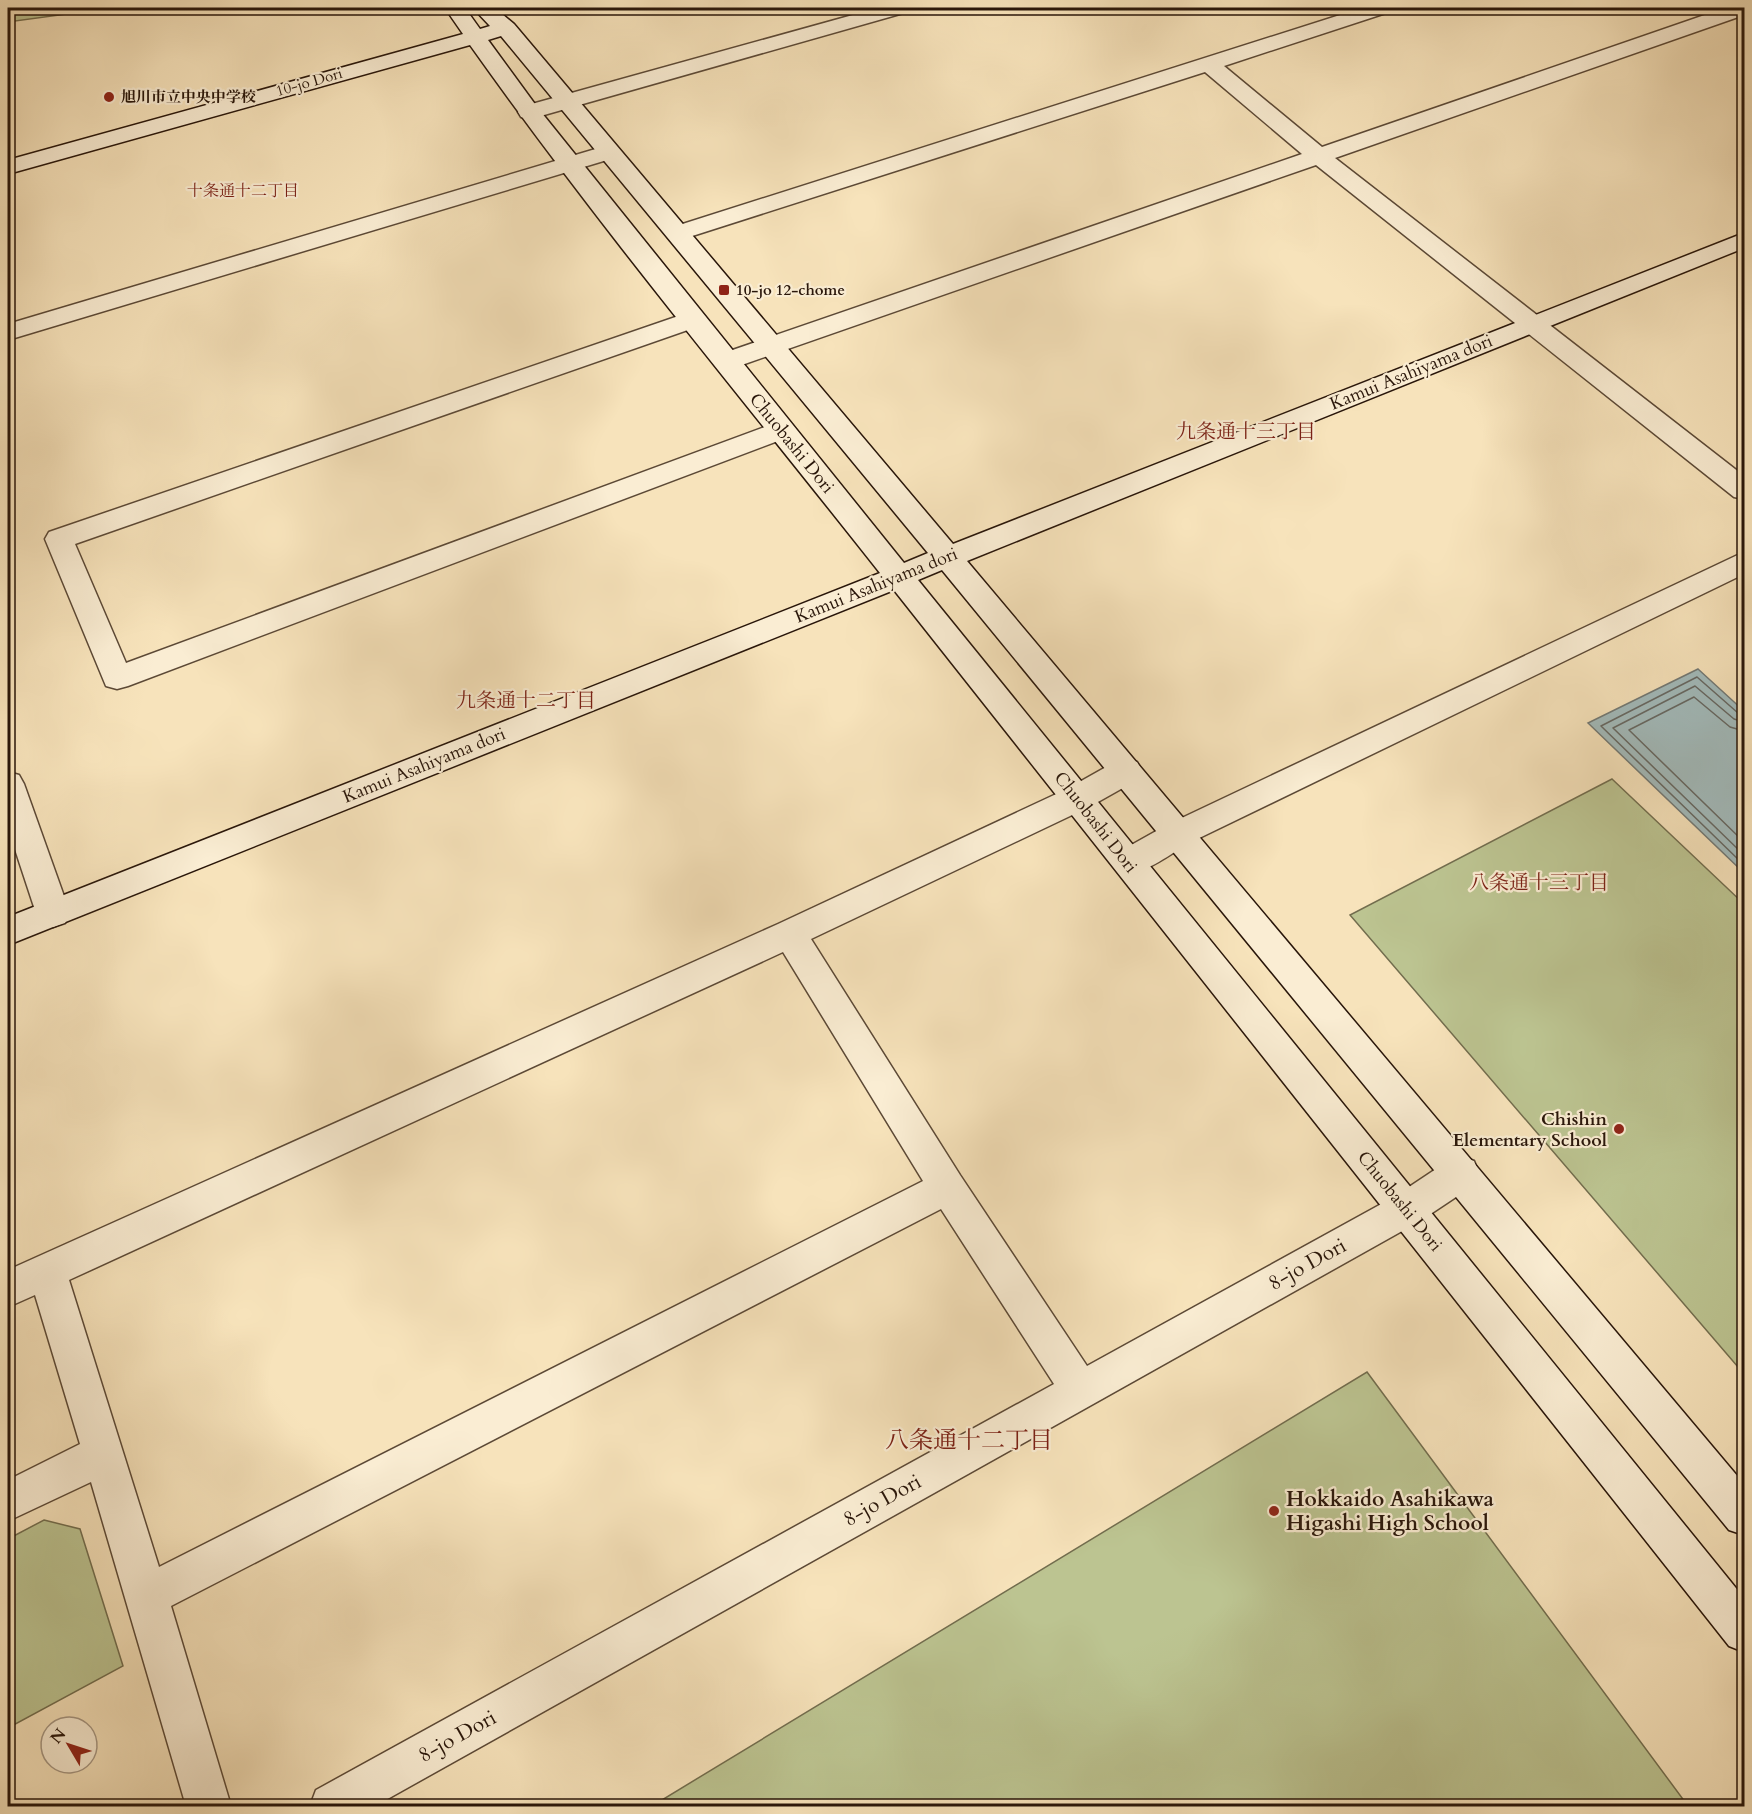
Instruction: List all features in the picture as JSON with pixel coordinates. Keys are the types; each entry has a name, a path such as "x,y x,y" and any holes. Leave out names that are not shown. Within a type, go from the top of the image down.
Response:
{"street":[{"name":"Chuobashi Dori","path":"455,8 570,165 1744,1631"},
{"path":"483,8 506,29 678,233 1744,1515"},
{"path":"529,112 900,8"},
{"path":"678,233 1382,8"},
{"path":"727,361 1744,8"},
{"name":"10-jo Dori","path":"8,166 475,35 506,29"},
{"path":"1209,64 1319,156 1744,490"},
{"path":"8,332 609,152"},
{"name":"Kamui Asahiyama dori","path":"8,931 1744,240"},
{"path":"693,319 59,539 117,678 782,430"},
{"path":"1128,862 1178,834 1744,562"},
{"path":"8,1289 790,934 1078,798 1126,771"},
{"path":"8,784 53,913"},
{"path":"790,934 947,1187 1080,1389"},
{"name":"8-jo Dori","path":"332,1806 1407,1209 1461,1173"},
{"path":"147,1596 947,1187"},
{"path":"47,1271 147,1596 208,1806"},
{"path":"8,1501 102,1455"}],"green space":[{"path":"8,8 111,8 8,22"},
{"path":"1612,779 1744,904 1744,1374 1350,915"},
{"name":"Hokkaido Asahikawa Higashi High School","path":"1367,1372 1688,1806 652,1806"},
{"path":"44,1520 80,1529 123,1666 8,1728 8,1539"}],"water":[{"path":"1698,669 1744,711 1744,873 1588,723"}],"place":[{"name":"旭川市立中央中学校","path":"109,97"},
{"name":"10-jo 12-chome","path":"724,290"},
{"name":"Chishin Elementary School","path":"1619,1129"},
{"name":"Hokkaido Asahikawa Higashi High School","path":"1274,1511"}],"district":[{"name":"十条通十二丁目","path":"243,190"},
{"name":"九条通十三丁目","path":"1246,431"},
{"name":"九条通十二丁目","path":"526,700"},
{"name":"八条通十三丁目","path":"1539,882"},
{"name":"八条通十二丁目","path":"969,1440"}]}
